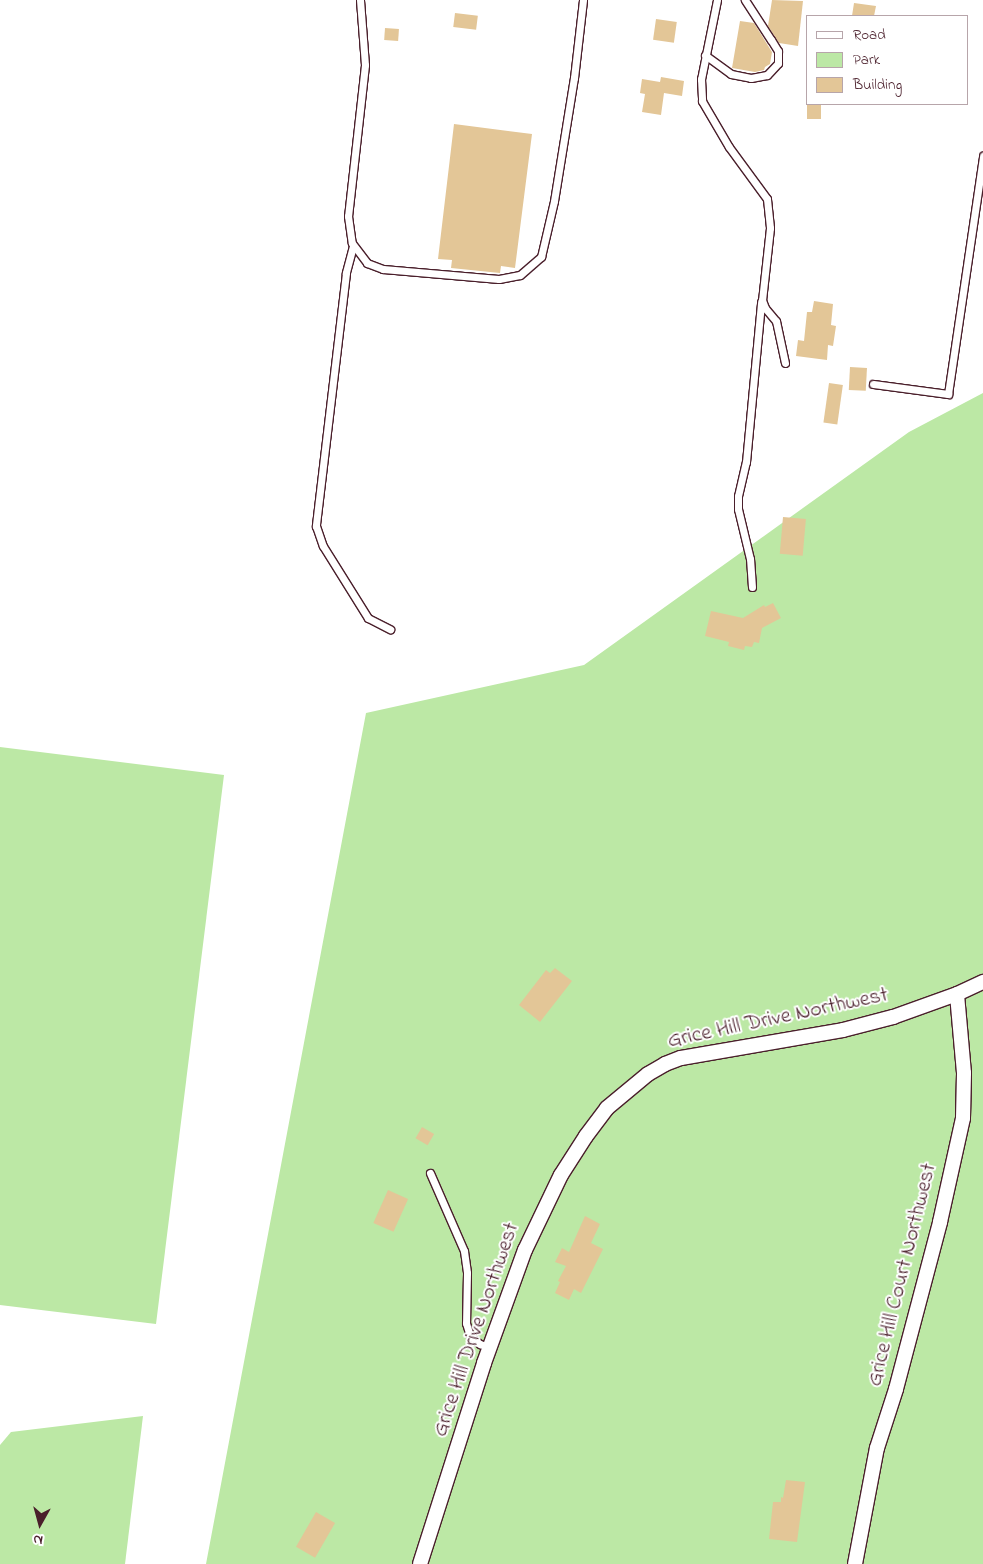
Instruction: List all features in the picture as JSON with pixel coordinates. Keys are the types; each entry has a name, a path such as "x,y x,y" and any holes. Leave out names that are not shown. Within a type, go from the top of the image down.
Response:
{"street":[{"name":"Grice Hill Drive Northwest","path":"420,1564 489,1347 524,1250 561,1175 586,1136 608,1108 634,1084 665,1064 681,1058 843,1030 894,1017 957,994 983,982"},
{"name":"Grice Hill Court Northwest","path":"855,1564 877,1448 896,1389 940,1222 962,1118 964,1073 957,994"}],"lane":[{"path":"360,0 365,65 348,216 348,229 354,246 367,263 383,269 499,279 520,275 540,257 557,182 574,78 583,0"},
{"path":"716,0 701,79 702,101 729,147 767,199 770,228 746,462 738,502 750,559 752,587"},
{"path":"705,55 731,74 751,78 767,75 778,63 778,52 745,0"},
{"path":"873,384 948,394 983,156"},
{"path":"354,246 346,273 316,526 323,546 368,618 390,629"},
{"path":"762,300 765,308 776,321 785,363"},
{"path":"430,1173 464,1251 468,1273 466,1323 470,1336 480,1344 489,1347"}],"green space":[{"path":"983,393 983,1564 206,1564 366,713 584,665 909,432"},
{"path":"0,747 224,775 156,1324 0,1305"},
{"path":"143,1416 125,1564 0,1564 0,1445 11,1432"}],"building":[{"path":"772,0 803,1 798,46 779,43 768,26"},
{"path":"854,3 876,6 874,15 852,15"},
{"path":"455,13 478,16 476,30 453,27"},
{"path":"656,19 677,22 674,43 653,40"},
{"path":"740,21 754,23 772,52 770,64 764,70 755,72 732,68"},
{"path":"385,28 399,29 398,41 384,40"},
{"path":"661,77 684,81 682,96 664,93 661,115 642,112 645,94 640,93 642,79 660,82"},
{"path":"807,105 821,105 821,119 807,119"},
{"path":"454,124 532,134 515,268 501,266 500,273 451,268 452,260 438,259"},
{"path":"814,301 833,304 831,325 836,326 833,346 828,345 827,360 796,356 798,340 804,341 807,312 812,312"},
{"path":"850,367 867,368 866,391 849,390"},
{"path":"829,383 843,385 837,425 823,423"},
{"path":"783,517 806,519 803,556 780,554"},
{"path":"773,603 781,618 762,628 759,643 754,642 752,647 745,646 744,650 728,646 729,642 705,636 711,611 743,618 764,605 765,607"},
{"path":"555,968 572,981 540,1022 519,1005 546,970 550,973"},
{"path":"422,1127 434,1134 428,1145 415,1138"},
{"path":"388,1190 408,1199 393,1232 373,1223"},
{"path":"585,1216 600,1224 591,1243 603,1249 581,1293 574,1289 569,1300 555,1293 560,1282 558,1281 566,1266 555,1262 562,1248 569,1252"},
{"path":"786,1480 805,1482 797,1542 769,1539 773,1502 781,1502"},
{"path":"316,1512 335,1523 315,1558 296,1547"}]}
